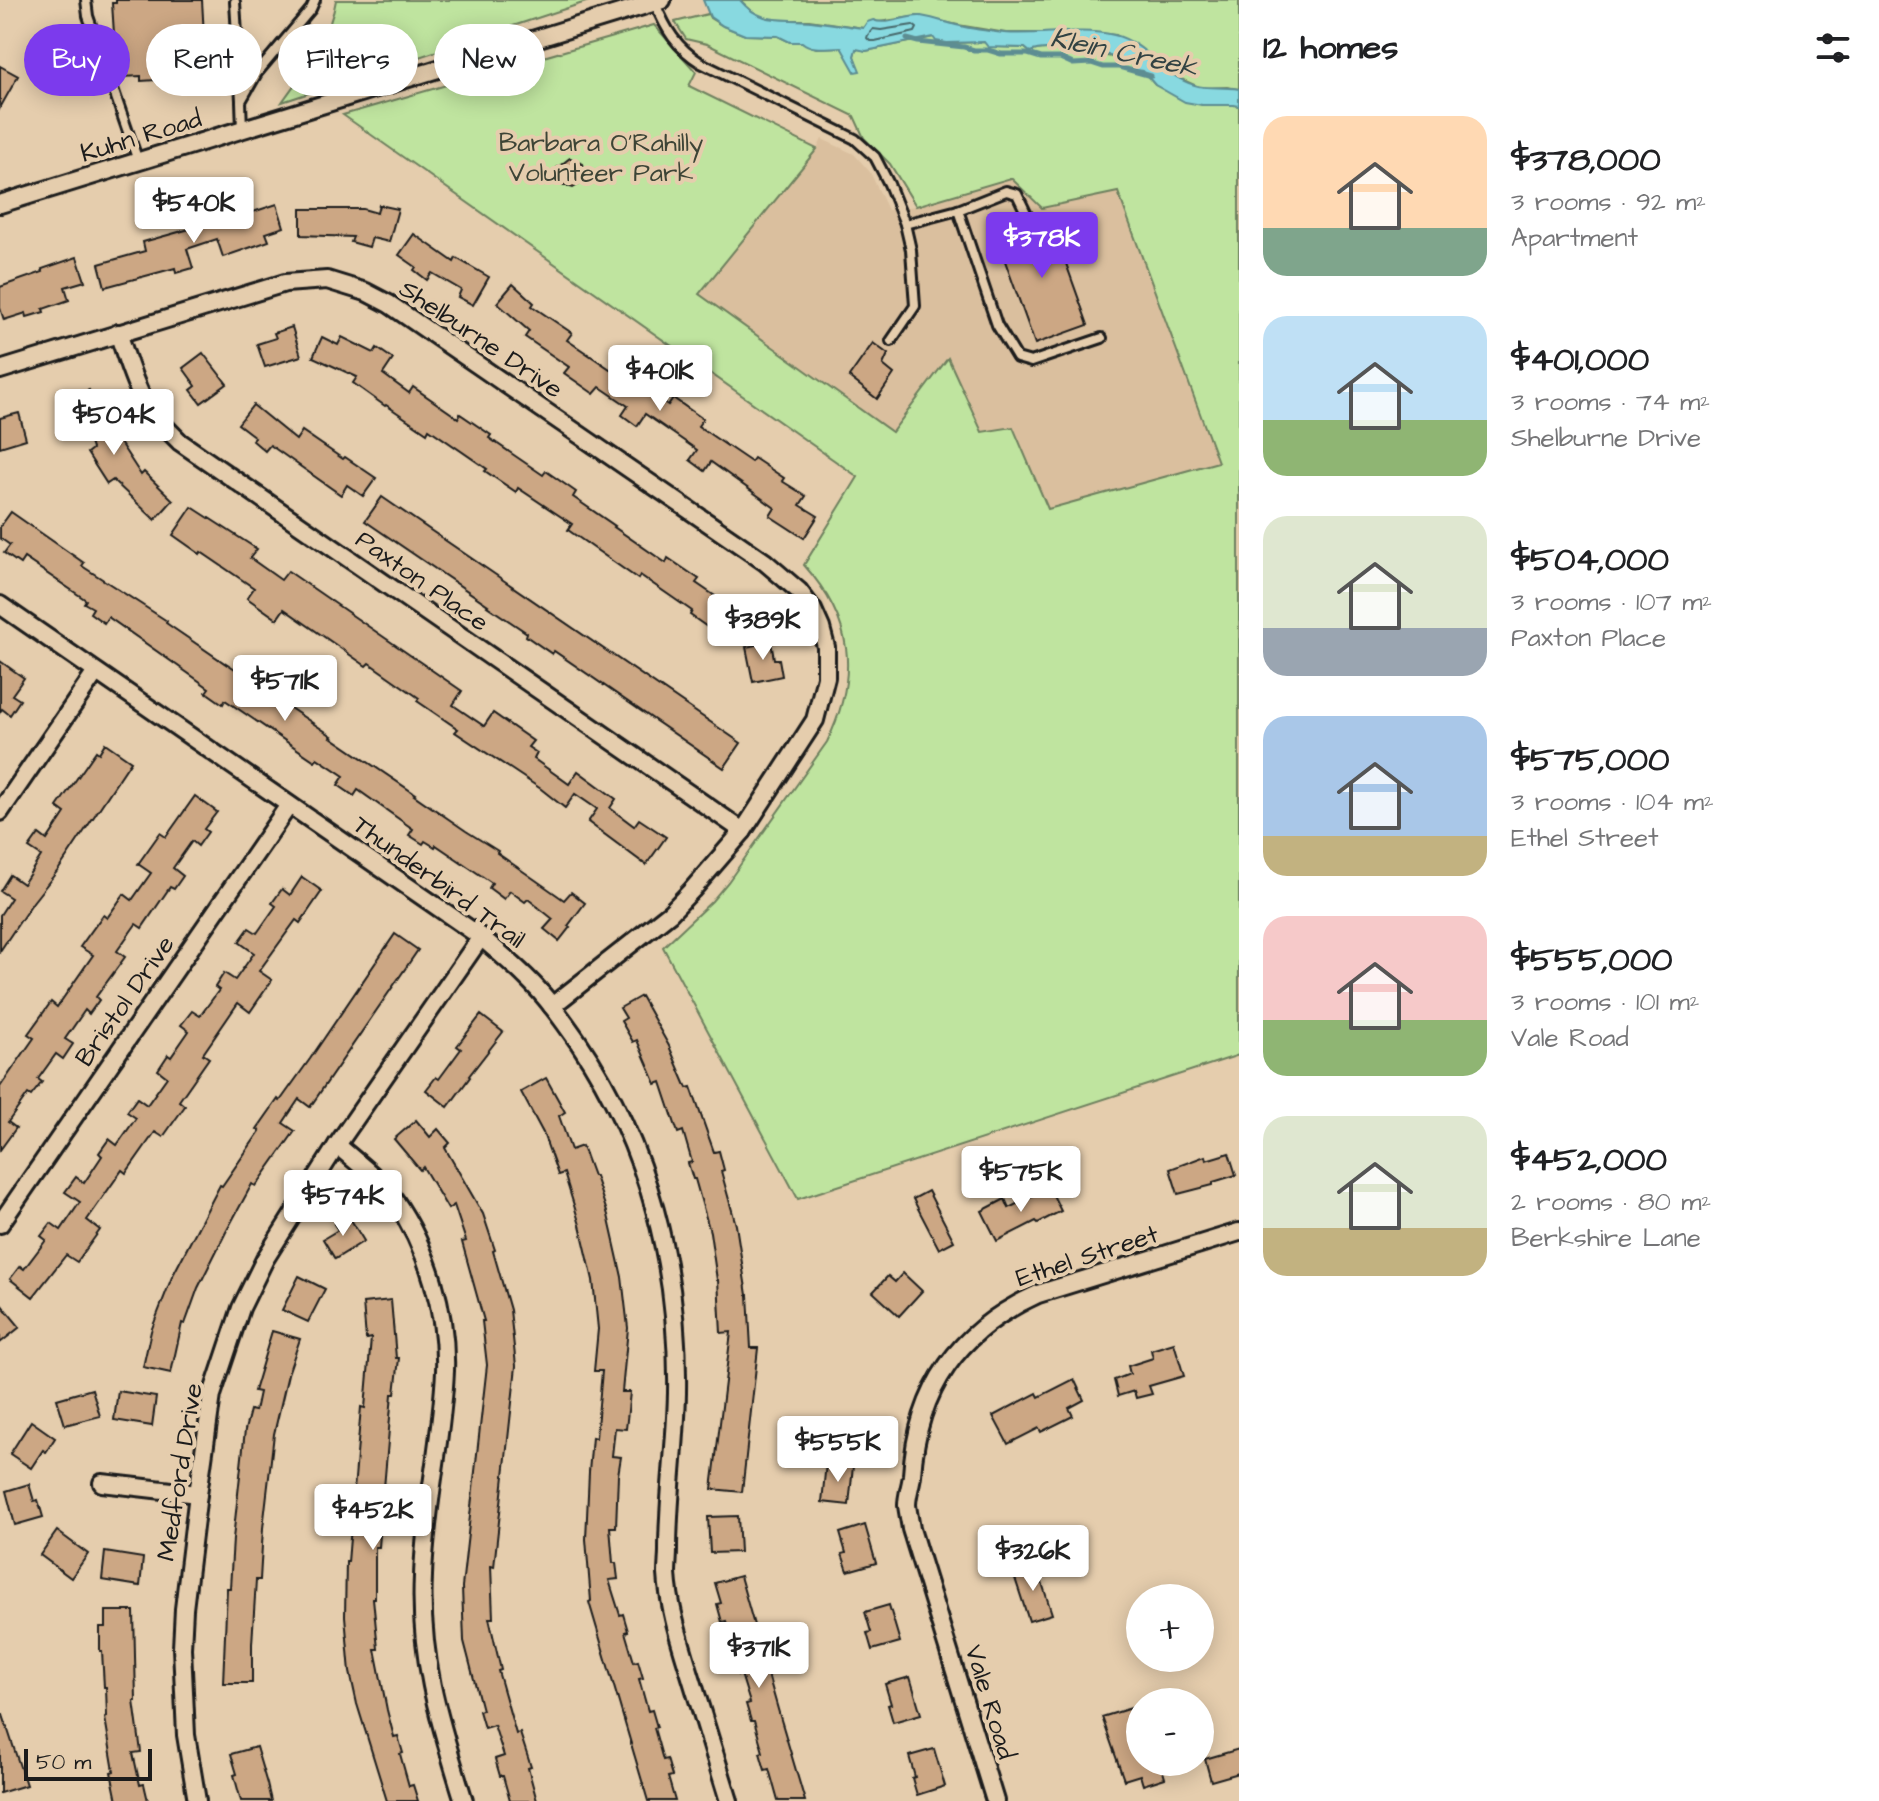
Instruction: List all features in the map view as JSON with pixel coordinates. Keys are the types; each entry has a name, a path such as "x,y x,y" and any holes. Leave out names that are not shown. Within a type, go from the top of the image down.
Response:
{"street":[{"name":"Kuhn Road","path":"0,204 658,1"},
{"name":"Shelburne Drive","path":"0,370 285,283 327,280 366,292 402,313 775,570 799,591 813,610 826,647 826,677 815,720 743,831 692,890 670,913 552,1006"},
{"name":"Paxton Place","path":"118,333 144,401 180,442 743,831"},
{"name":"Thunderbird Trail","path":"0,605 481,937 527,977 594,1065 623,1119 650,1191 665,1254 673,1305 677,1369 668,1532 669,1596 729,1801"},
{"path":"0,812 96,672"},
{"name":"Bristol Drive","path":"0,1224 289,805"},
{"name":"Medford Drive","path":"197,1801 186,1735 182,1648 184,1609 212,1395 241,1308 265,1259 337,1145 481,937"},
{"path":"337,1145 393,1197 413,1231 430,1273 441,1318 445,1370 426,1528 423,1622 433,1695 464,1801"},
{"name":"Ethel Street","path":"912,1479 917,1432 934,1384 955,1354 999,1314 1038,1294 1239,1232"},
{"name":"Vale Road","path":"912,1479 907,1503 911,1529 995,1801"},
{"path":"102,1483 198,1494"}],"lane":[{"path":"86,0 88,16 138,162"},
{"path":"241,101 257,73 311,9 315,0"},
{"path":"658,1 667,30 688,55 855,139 875,157 905,224 911,250 915,306 891,341"},
{"path":"235,2 242,130"},
{"path":"905,224 958,210 1006,191 1017,194 1029,219"},
{"path":"958,210 997,325 1017,358 1031,362 1102,338"}],"shaded area":[{"path":"822,139 854,154 870,172 888,210 916,206 1012,178 1042,208 1118,191 1218,462 1048,509 1014,427 982,432 948,359 892,432 699,294"}],"green space":[{"path":"336,0 592,0 519,24 434,24 434,52 418,57 418,24 329,24"},
{"path":"740,0 1239,0 1239,89 1201,88 1181,79 1116,35 1006,33 918,16 879,22 864,28 809,20 775,20 756,15"},
{"name":"Barbara O'Rahilly Volunteer Park","path":"708,14 723,26 745,35 778,36 816,48 841,47 859,71 854,56 856,48 866,51 934,37 947,43 985,42 998,47 1025,48 1030,52 1051,49 1086,54 1100,51 1107,56 1127,60 1137,70 1143,71 1155,85 1202,105 1239,106 1239,1055 798,1199 663,947 728,882 827,742 837,718 847,672 842,628 821,586 804,565 858,477 343,115 418,96 418,93 434,89 434,96 545,96 545,57 654,25 696,72 689,86 817,149 699,294 892,432 948,358 982,432 1013,427 1048,509 1218,462 1118,192 1042,208 1011,178 916,206 890,164 864,138 854,116 707,44 686,39 675,22"},
{"path":"286,96 300,96 282,102"}],"water":[{"path":"703,0 740,0 756,13 772,19 863,28 873,20 884,22 921,16 1004,33 1087,32 1114,35 1133,43 1188,83 1239,89 1239,106 1185,102 1155,85 1143,71 1137,70 1127,60 1116,59 1100,51 1086,54 1051,49 1030,52 1025,48 988,47 984,42 947,43 936,41 933,37 866,51 856,49 854,56 860,71 855,72 841,47 815,48 778,36 745,35 710,17"}],"building":[{"path":"116,0 202,0 203,24 146,24 146,81 141,81 141,76 130,77 130,24 113,24 112,3"},
{"path":"0,66 18,76 0,108"},
{"path":"570,158 583,164 587,179 573,188 558,183 557,168"},
{"path":"277,204 284,227 266,233 269,241 223,257 217,239 187,249 193,268 176,273 175,268 105,287 99,264 145,251 143,242 193,228 191,223 226,211 229,220"},
{"path":"379,205 398,209 389,242 372,238 369,247 351,242 353,237 301,235 301,209 363,209 377,213"},
{"path":"1049,216 1088,325 1035,344 996,236 1025,225 1031,226"},
{"path":"414,234 454,262 456,258 489,277 473,305 458,297 461,290 432,273 427,280 399,255"},
{"path":"77,257 85,281 65,287 69,300 43,309 44,312 27,317 26,313 4,320 0,308 0,287"},
{"path":"513,284 534,303 532,306 572,333 567,340 625,379 632,368 648,379 643,387 668,405 673,398 703,419 698,426 751,462 754,458 806,496 800,505 818,516 804,538 770,516 775,508 711,462 705,471 690,460 697,450 645,414 637,426 622,415 628,406 600,387 594,394 564,373 569,367 525,337 529,331 497,303"},
{"path":"292,327 301,356 265,367 257,344 276,338 274,333"},
{"path":"322,337 338,345 342,337 374,353 377,348 393,359 383,374 409,393 413,387 458,418 460,414 543,475 546,471 576,492 573,497 666,563 668,558 699,579 696,583 737,611 720,636 690,615 692,611 640,575 638,579 568,530 572,524 518,488 516,492 429,429 427,433 385,406 353,383 357,377 313,357"},
{"path":"873,343 888,354 883,365 894,374 877,399 849,377"},
{"path":"203,353 227,384 201,403 191,390 196,386 183,368"},
{"path":"89,390 107,440 115,435 141,475 144,472 173,500 155,520 113,480 107,484 87,453 92,449 84,426 72,431 61,401"},
{"path":"253,405 296,440 302,431 376,478 363,496 347,485 341,495 270,445 265,451 252,440 255,437 238,424"},
{"path":"19,413 26,439 0,447 0,418"},
{"path":"382,497 741,743 724,768 554,651 552,654 488,605 365,521"},
{"path":"192,507 257,549 250,558 281,580 288,571 462,691 453,705 484,726 493,713 533,741 528,747 537,753 534,759 569,784 578,771 616,799 610,808 634,826 639,819 666,837 646,865 588,822 597,809 575,794 565,808 455,732 458,729 369,663 366,666 284,609 277,619 247,598 254,588 173,535"},
{"path":"11,512 84,563 82,566 167,621 564,900 571,892 585,903 570,927 559,941 544,929 553,919 528,899 525,902 510,891 504,899 489,888 492,883 436,845 425,841 423,844 409,835 413,829 358,790 354,796 338,785 344,776 317,758 315,761 225,700 223,704 206,692 209,688 108,617 104,623 90,613 93,608 84,603 86,600 24,558 20,564 4,553 10,545 0,538 0,527"},
{"path":"771,642 782,676 753,682 746,647"},
{"path":"0,661 24,678 12,695 20,700 10,715 2,709 0,712"},
{"path":"105,743 131,761 0,951 0,915 11,898 0,891 10,875 23,884 41,856 29,848 39,834 47,840 65,813 57,807"},
{"path":"195,796 217,812 204,829 208,832 198,846 192,841 173,868 183,876 174,889 170,887 142,928 136,924 117,951 125,957 96,997 99,1000 89,1014 85,1010 65,1039 73,1044 63,1059 56,1054 38,1079 42,1082 31,1096 28,1094 8,1122 16,1128 0,1150 0,1087 34,1038 28,1034 51,1002 57,1007 93,955 80,947 103,915 107,918 124,894 132,900 151,873 138,864 160,833 166,837"},
{"path":"302,877 322,891 300,923 296,920 259,971 272,980 250,1012 238,1003 203,1054 209,1058 179,1101 185,1106 163,1137 155,1132 126,1173 122,1170 87,1220 100,1230 77,1262 66,1255 33,1297 10,1279 20,1266 24,1269 46,1240 41,1236 51,1223 61,1230 80,1202 65,1192 76,1177 84,1183 109,1139 117,1145 136,1118 127,1112 137,1098 147,1105 167,1077 158,1070 189,1031 181,1025 192,1011 200,1016 219,990 215,987 224,973 235,980 254,953 239,942 249,928 257,933 276,906 272,903 282,889 290,895"},
{"path":"395,934 418,950 310,1107 299,1099 283,1123 295,1131 256,1186 252,1184 226,1232 198,1288 185,1324 182,1323 171,1373 143,1367 151,1331 172,1277 220,1185"},
{"path":"641,996 669,1046 687,1088 691,1087 714,1152 719,1151 724,1170 721,1171 736,1225 748,1295 751,1348 758,1348 742,1492 712,1489 731,1332 721,1333 718,1280 710,1232 688,1163 692,1162 683,1131 678,1133 661,1082 656,1084 637,1040 633,1042 621,1021 626,1018 620,1008"},
{"path":"481,1015 503,1032 448,1107 426,1090 436,1077 439,1079 461,1049 457,1046"},
{"path":"546,1078 565,1112 559,1116 571,1150 582,1146 595,1176 608,1215 622,1277 628,1328 622,1392 630,1392 626,1429 615,1428 612,1456 621,1457 616,1527 610,1527 613,1563 616,1563 618,1579 609,1580 620,1615 623,1614 634,1662 638,1661 643,1678 639,1679 648,1711 652,1710 663,1760 667,1759 675,1801 648,1801 589,1602 586,1539 589,1472 592,1437 596,1438 602,1371 594,1371 598,1329 593,1280 580,1225 564,1173 558,1175 543,1133 521,1092"},
{"path":"416,1120 430,1137 438,1129 450,1143 445,1148 483,1214 510,1310 516,1366 494,1567 491,1566 493,1618 489,1618 501,1670 498,1671 516,1734 520,1733 531,1767 528,1768 537,1801 510,1801 495,1759 504,1756 494,1725 484,1728 464,1641 462,1587 487,1365 484,1321 462,1242 466,1241 454,1205 448,1209 423,1167 420,1170 394,1139"},
{"path":"1229,1153 1236,1175 1178,1194 1170,1169 1205,1156 1206,1160"},
{"path":"1049,1187 1061,1211 997,1241 982,1211 1005,1199 1009,1208"},
{"path":"928,1191 954,1241 939,1249 913,1199"},
{"path":"348,1215 364,1241 335,1259 323,1239 338,1230 334,1224"},
{"path":"903,1273 922,1291 899,1316 873,1292 888,1276 895,1282"},
{"path":"299,1276 325,1289 308,1322 282,1310"},
{"path":"391,1300 396,1358 399,1358 395,1394 392,1394 379,1547 375,1547 373,1598 378,1649 375,1649 394,1737 398,1736 409,1786 413,1785 418,1801 387,1801 357,1704 350,1672 345,1616 346,1562 371,1338 366,1339 363,1303"},
{"path":"0,1303 20,1327 0,1343"},
{"path":"272,1331 300,1339 274,1434 260,1580 256,1580 252,1683 223,1683 227,1588 230,1588 245,1430 250,1410 255,1411 259,1392 254,1391"},
{"path":"1174,1343 1184,1376 1149,1386 1152,1394 1136,1398 1134,1391 1118,1396 1114,1380 1130,1374 1128,1366 1153,1358 1151,1350"},
{"path":"1074,1379 1084,1400 1069,1408 1073,1416 1041,1432 1039,1428 1008,1444 993,1416 1037,1393 1039,1397"},
{"path":"92,1389 100,1416 65,1425 57,1399"},
{"path":"118,1391 156,1397 152,1426 114,1420"},
{"path":"31,1421 55,1438 31,1468 10,1454"},
{"path":"826,1463 853,1466 849,1505 822,1502"},
{"path":"29,1484 43,1517 15,1525 6,1491"},
{"path":"738,1516 740,1552 710,1553 708,1517"},
{"path":"865,1525 876,1563 848,1571 840,1533"},
{"path":"57,1531 88,1554 71,1578 40,1555"},
{"path":"105,1552 143,1558 140,1586 102,1580"},
{"path":"1036,1564 1052,1614 1029,1621 1013,1572"},
{"path":"740,1576 805,1801 778,1801 769,1769 765,1770 760,1753 763,1752 746,1704 750,1703 741,1674 738,1675 733,1658 736,1657 726,1621 722,1622 715,1583"},
{"path":"889,1605 900,1642 872,1650 865,1612"},
{"path":"106,1611 134,1611 134,1701 141,1752 133,1753 140,1785 144,1784 148,1801 117,1801 111,1772 114,1771 105,1718 106,1687 100,1651 100,1627 106,1627"},
{"path":"910,1677 921,1714 893,1722 885,1684"},
{"path":"1126,1710 1126,1776 1137,1776 1124,1780 1102,1717"},
{"path":"0,1715 3,1715 26,1785 0,1793"},
{"path":"256,1747 271,1801 241,1801 231,1754"},
{"path":"934,1749 945,1786 917,1795 909,1756"},
{"path":"1239,1749 1239,1773 1211,1781 1214,1756"},
{"path":"1140,1776 1164,1776 1165,1778 1143,1785"}],"waterway":[{"name":"Klein Creek","path":"907,39 1001,54 1060,58 1073,64 1119,67 1151,76"}]}
